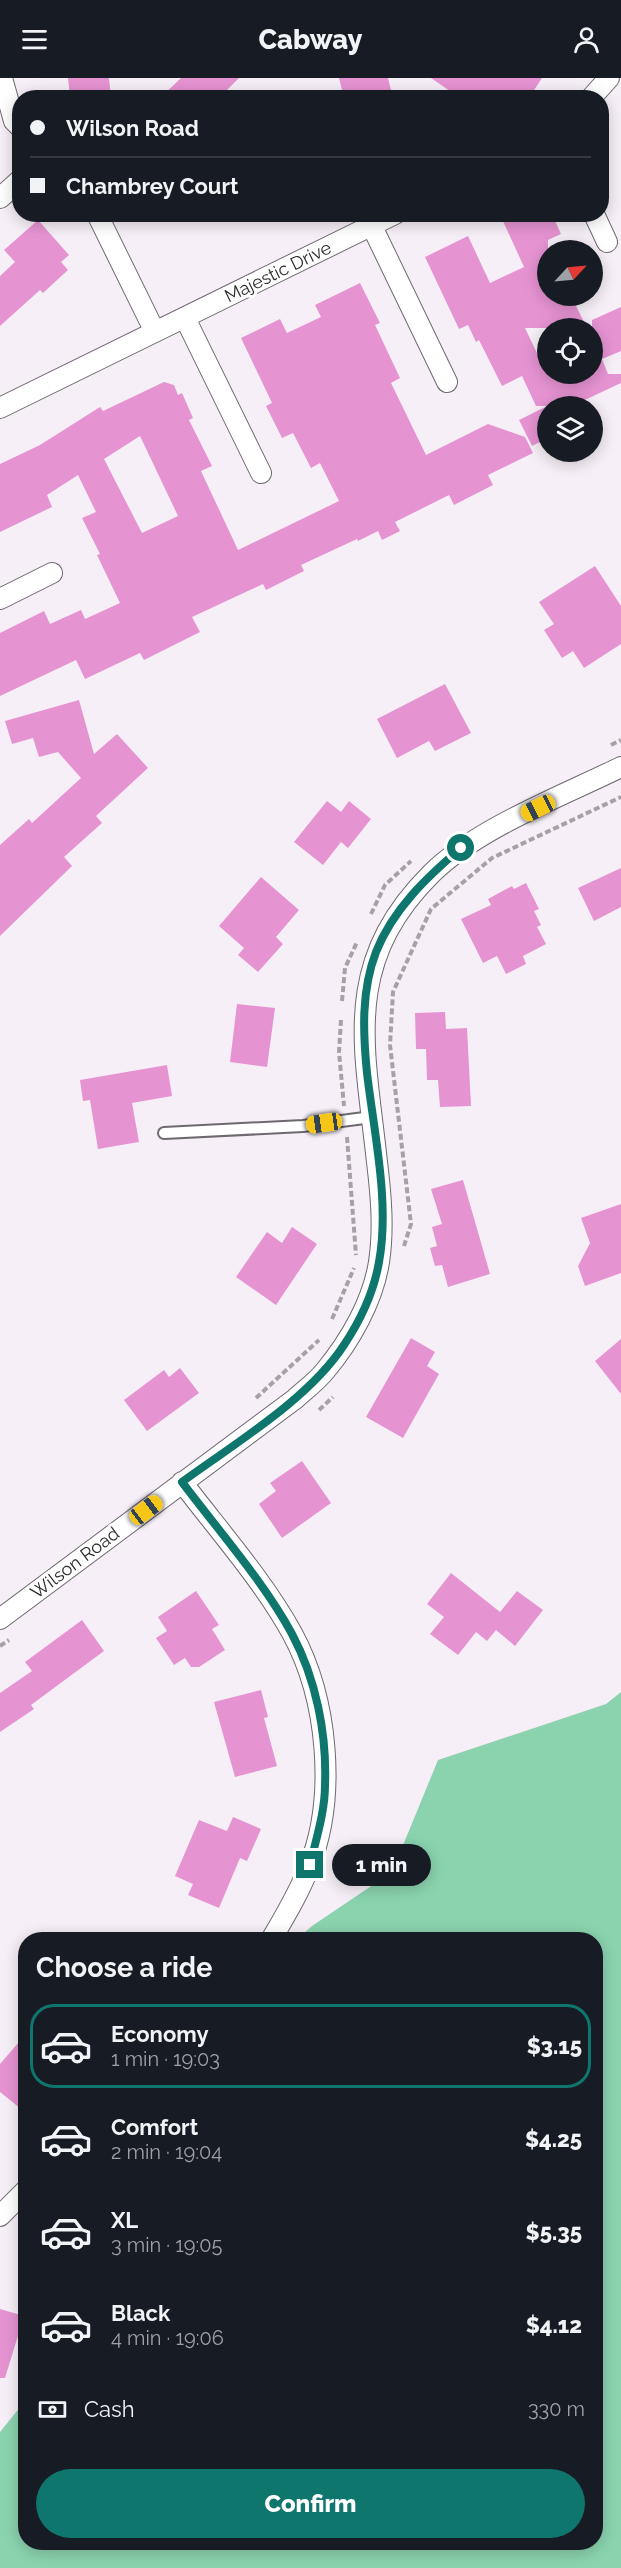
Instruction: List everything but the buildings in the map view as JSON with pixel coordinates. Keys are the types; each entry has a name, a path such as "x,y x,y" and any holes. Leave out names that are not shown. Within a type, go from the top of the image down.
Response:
{"street":[{"path":"2,78 12,114"},
{"path":"598,90 609,78"},
{"path":"0,198 12,187"},
{"path":"102,222 155,332"},
{"name":"Majestic Drive","path":"0,408 185,318 365,222"},
{"path":"370,222 447,382"},
{"path":"598,222 607,242"},
{"path":"185,318 261,473"},
{"path":"0,598 52,573"},
{"name":"Wilson Road","path":"0,1619 295,1399 324,1372 358,1322 370,1294 379,1263 381,1199 363,1013 376,953 390,924 432,873 461,848 496,828 621,767"},
{"path":"182,1482 276,1606 293,1635 318,1708 325,1746 326,1786 320,1823 310,1865 276,1932"},
{"path":"0,2216 18,2198"}],"lane":[{"path":"164,1133 303,1126 372,1117"}],"path":[{"path":"610,746 621,740"},
{"path":"400,1257 411,1224 390,1045 393,992 432,909 492,858 621,797"},
{"path":"370,916 385,885 417,855"},
{"path":"330,1324 356,1262 339,1052 345,968 360,936"},
{"path":"252,1402 326,1334"},
{"path":"309,1417 328,1403 335,1394"},
{"path":"0,1646 9,1640"}],"green space":[{"path":"621,1692 621,2568 0,2568 0,2432 18,2410 18,2550 603,2550 603,1932 305,1932 392,1872 438,1760 606,1704"}],"route":[{"path":"310,1865 326,1786 325,1746 318,1708 306,1669 293,1635 276,1606 182,1482 295,1399 324,1372 358,1322 370,1294 379,1263 381,1231 381,1199 364,1044 363,1013 368,985 376,953 390,924 409,898 432,873 461,848"}]}
